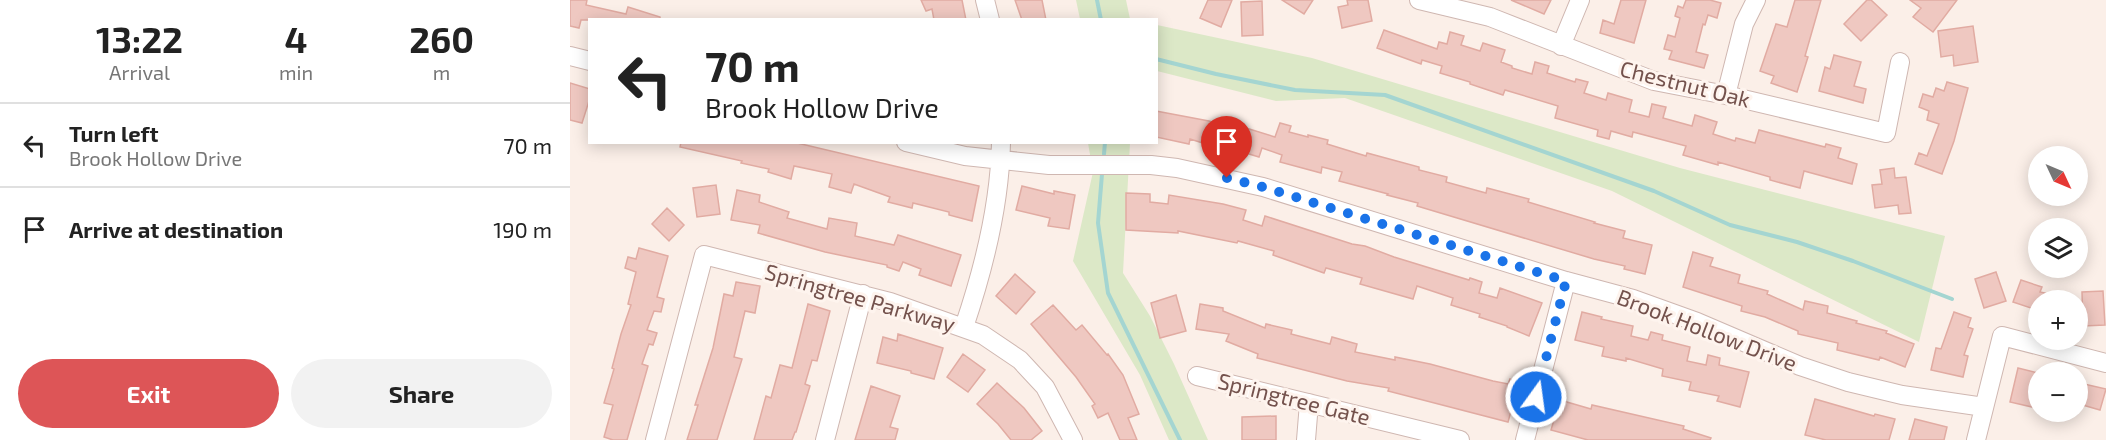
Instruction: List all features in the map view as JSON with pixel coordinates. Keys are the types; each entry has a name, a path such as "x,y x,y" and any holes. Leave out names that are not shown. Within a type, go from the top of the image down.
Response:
{"street":[{"path":"985,0 990,18"},
{"name":"Chestnut Oak","path":"1419,0 1490,17 1654,81 1726,94 1886,133 1900,62"},
{"path":"1561,46 1580,0"},
{"path":"1726,94 1744,24 1756,0"},
{"path":"570,56 588,60"},
{"name":"Brook Hollow Drive","path":"914,144 965,156 1001,151 1049,165 1151,165 1209,174 1263,187 1566,281 1633,299 1697,322 1800,366 1848,382 1902,394 1984,407"},
{"path":"964,327 981,272 1001,151"},
{"name":"Springtree Parkway","path":"655,440 704,255 863,294 983,335 1032,372 1045,387 1073,440"},
{"path":"1525,440 1566,281"},
{"path":"825,440 863,294"},
{"path":"1976,440 2002,336 2106,363"},
{"name":"Springtree Gate","path":"1197,376 1460,440"},
{"path":"1306,440 1308,403"}],"green space":[{"path":"1076,0 1126,0 1130,18 1080,18"},
{"path":"1158,25 1312,58 1680,168 1945,236 1919,342 1612,191 1345,98 1276,101 1158,71"},
{"path":"1088,144 1130,144 1123,273 1150,316 1208,440 1169,440 1140,375 1073,261 1093,172"}],"building":[{"path":"570,0 587,0 586,5 626,14 628,7 660,17 588,18 588,20 581,20 579,28 570,26"},
{"path":"921,0 962,0 966,18 934,18 932,9 926,11"},
{"path":"1015,0 1042,0 1046,18 1021,18"},
{"path":"1208,0 1232,0 1221,27 1200,18"},
{"path":"1282,0 1313,0 1304,14"},
{"path":"1347,0 1368,0 1372,21 1342,28 1338,7 1348,5"},
{"path":"1511,0 1551,0 1544,14"},
{"path":"1621,0 1646,0 1634,43 1600,33 1603,20 1614,24"},
{"path":"1686,0 1710,0 1721,3 1717,18 1708,15 1705,25 1703,24 1696,52 1708,55 1704,68 1669,59 1672,51 1664,49 1668,35 1675,37 1680,18 1675,16 1678,6 1683,8"},
{"path":"1795,0 1821,0 1805,56 1808,57 1797,92 1771,83 1774,76 1760,71 1776,24 1787,27"},
{"path":"1867,0 1871,0 1887,15 1861,41 1844,24"},
{"path":"1910,0 1957,0 1933,32 1913,17 1921,8"},
{"path":"1262,1 1263,35 1242,36 1241,2"},
{"path":"1973,26 1978,62 1954,66 1953,55 1941,57 1938,31"},
{"path":"1384,30 1437,49 1439,42 1447,44 1450,32 1464,36 1461,45 1480,51 1483,43 1505,50 1501,62 1512,68 1532,74 1535,62 1549,66 1547,73 1575,82 1576,79 1588,82 1584,93 1606,100 1608,93 1632,100 1629,112 1649,117 1652,104 1666,107 1663,118 1692,126 1695,115 1717,122 1713,134 1735,141 1736,138 1755,143 1759,130 1825,147 1826,144 1841,148 1838,158 1857,164 1852,184 1804,171 1800,188 1718,162 1718,165 1683,155 1686,146 1633,132 1632,137 1611,131 1609,139 1597,136 1598,130 1555,118 1558,106 1505,90 1503,95 1440,73 1442,66 1422,60 1421,64 1377,48"},
{"path":"1834,55 1861,62 1854,86 1866,89 1863,103 1819,91 1825,67 1830,69"},
{"path":"1947,82 1968,88 1954,141 1942,174 1915,164 1919,153 1927,156 1939,124 1927,120 1929,111 1919,107 1923,94 1933,97 1936,88 1944,91"},
{"path":"570,83 588,88 588,104 582,123 570,120"},
{"path":"1158,111 1209,121 1245,132 1246,128 1275,137 1280,123 1291,126 1289,132 1328,140 1327,144 1366,156 1367,153 1419,167 1419,170 1447,177 1446,182 1486,193 1487,188 1529,199 1528,202 1625,231 1623,238 1652,245 1645,274 1624,269 1625,266 1594,259 1417,206 1418,203 1339,181 1342,172 1322,167 1321,173 1280,162 1282,155 1262,148 1259,157 1226,147 1225,150 1190,139 1189,144 1158,137"},
{"path":"681,144 801,144 979,186 972,221 949,215 949,212 913,203 912,208 888,202 890,197 854,184 851,193 829,187 832,174 794,166 791,179 768,172 769,169 741,163 742,161 680,147"},
{"path":"1894,168 1895,178 1906,177 1911,213 1899,214 1898,205 1875,208 1872,185 1882,184 1880,170"},
{"path":"716,185 720,214 697,217 693,188"},
{"path":"1022,186 1054,194 1054,191 1075,195 1069,229 1048,226 1050,218 1016,210"},
{"path":"737,190 760,195 759,202 789,212 787,218 827,229 829,218 857,223 855,236 894,245 898,235 961,255 951,286 919,275 921,269 903,262 899,271 887,265 825,252 758,233 760,225 731,220"},
{"path":"1126,193 1150,194 1150,202 1168,204 1169,195 1246,210 1243,220 1262,226 1265,216 1469,280 1470,278 1482,282 1479,293 1497,298 1500,288 1542,303 1529,336 1479,317 1480,314 1451,305 1453,298 1417,286 1413,299 1360,284 1362,278 1326,268 1324,273 1273,255 1274,251 1238,241 1237,243 1178,231 1178,233 1126,230"},
{"path":"667,208 684,225 669,241 652,224"},
{"path":"639,248 668,256 657,297 664,299 661,312 654,311 647,330 657,333 653,345 649,344 642,364 648,366 627,440 613,440 604,437 613,405 604,403 621,334 631,305 628,304 636,272 625,268 628,257 636,259"},
{"path":"1693,252 1713,258 1710,266 1740,275 1738,283 1768,291 1767,294 1803,310 1805,301 1828,306 1827,313 1887,331 1886,333 1914,344 1905,367 1880,357 1879,360 1837,350 1838,343 1798,334 1798,331 1765,317 1741,311 1742,306 1683,287"},
{"path":"1996,272 2006,301 1984,308 1975,279"},
{"path":"1015,274 1035,292 1016,314 996,296"},
{"path":"2021,280 2042,287 2041,290 2028,290 2028,307 2013,302"},
{"path":"736,282 760,286 755,313 745,311 734,357 742,359 717,440 687,440 698,405 695,405 713,348 724,294 733,296"},
{"path":"2103,291 2105,325 2088,326 2088,292"},
{"path":"1176,295 1186,331 1160,338 1151,303"},
{"path":"808,304 830,311 817,361 812,360 805,384 810,386 796,432 792,440 754,440 766,396 771,398 780,365 792,368"},
{"path":"1200,304 1223,308 1223,311 1265,328 1266,324 1292,330 1291,334 1330,344 1332,337 1357,344 1355,352 1430,364 1508,384 1510,379 1519,382 1508,422 1388,391 1389,388 1347,381 1257,358 1258,354 1226,341 1229,334 1196,329"},
{"path":"1053,305 1076,330 1082,325 1123,375 1139,414 1128,418 1137,440 1120,440 1108,413 1098,418 1092,406 1095,404 1076,377 1031,324"},
{"path":"1582,312 1633,326 1631,336 1648,340 1651,332 1663,335 1662,340 1690,347 1687,361 1706,365 1708,355 1720,358 1719,365 1749,372 1740,407 1717,401 1719,396 1689,390 1691,382 1662,376 1663,369 1626,358 1626,361 1602,356 1604,347 1575,340"},
{"path":"1954,312 1971,318 1968,327 1973,329 1964,355 1968,356 1963,377 1931,370 1936,348 1941,349"},
{"path":"898,334 943,348 934,379 877,363 883,337 897,341"},
{"path":"963,354 985,370 968,392 947,377"},
{"path":"2018,368 2028,370 2028,406 2010,402"},
{"path":"997,383 1024,408 1042,431 1031,440 1011,440 977,404"},
{"path":"2088,385 2106,389 2100,410 2088,407"},
{"path":"871,386 900,396 890,427 898,429 895,440 855,440"},
{"path":"1815,399 1874,416 1875,414 1895,419 1889,440 1826,440 1805,435"},
{"path":"1560,400 1591,409 1592,405 1684,426 1683,429 1711,438 1710,440 1588,440 1551,430"},
{"path":"1276,416 1276,440 1242,440 1242,417"},
{"path":"1915,419 1947,427 1944,440 1909,440"}],"waterway":[{"path":"1097,0 1101,18"},
{"path":"1158,60 1295,90 1385,95 1654,191 1730,225 1797,242 1952,299"},
{"path":"1104,154 1105,144"},
{"path":"1102,174 1098,223 1108,293 1180,440"}],"route":[{"path":"1227,178 1263,187 1566,281 1536,397"}]}
